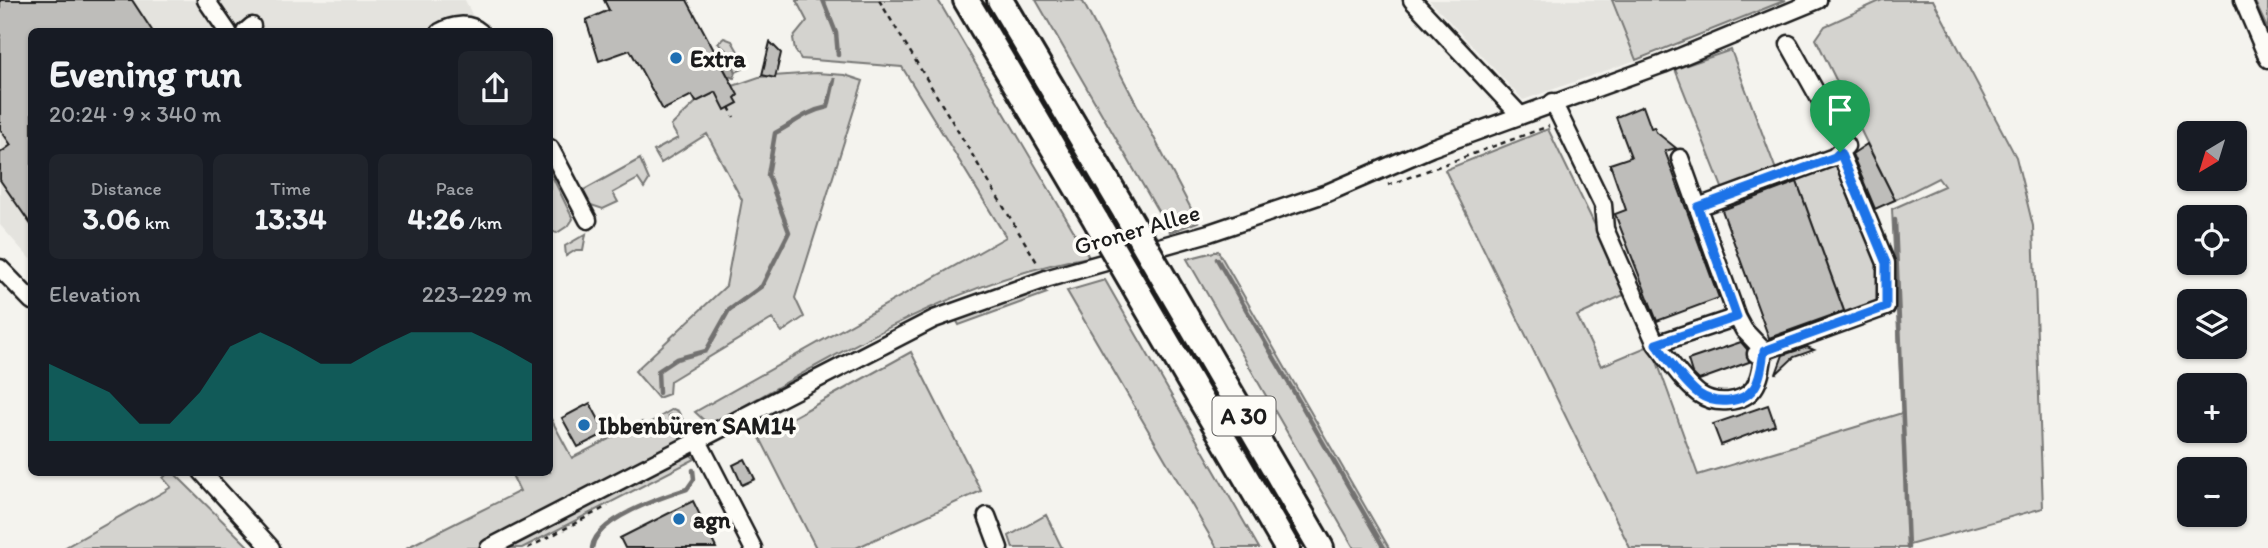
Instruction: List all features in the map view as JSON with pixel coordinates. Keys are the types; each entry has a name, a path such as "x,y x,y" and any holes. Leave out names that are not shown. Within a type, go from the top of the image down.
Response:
{"highway":[{"name":"A 30","path":"966,0 1287,548"},
{"name":"A 30","path":"1000,0 1321,548"}],"street":[{"path":"206,0 225,28"},
{"path":"1412,0 1519,114"},
{"name":"Groner Allee","path":"489,548 924,323 1049,278 1209,233 1327,193 1431,148 1663,64 1818,0"},
{"path":"2243,0 2268,60"},
{"path":"447,28 476,28"},
{"path":"1698,207 1835,157 1846,146 1844,138 1789,44"},
{"path":"1553,102 1603,205 1605,229 1656,344 1700,394 1718,401 1732,401 1746,396 1755,387 1759,353 1737,317 1680,158"},
{"path":"1759,353 1886,307 1886,263 1840,152"},
{"path":"553,154 588,220"},
{"path":"0,268 28,297"},
{"path":"1656,344 1737,317"},
{"path":"698,441 753,548"},
{"path":"206,476 271,548"},
{"path":"987,516 999,548"}],"path":[{"path":"879,0 953,118 1033,258 1049,278"},
{"path":"729,107 734,117"},
{"path":"528,548 610,505"}],"shaded area":[{"path":"0,0 465,0 479,28 28,28 28,257 0,225"},
{"path":"796,0 938,0 1089,257 1038,268 940,303 846,350 709,425 695,412 1006,237 902,67 801,59 795,50 793,38 807,21"},
{"path":"1036,0 1082,0 1198,222 1170,232"},
{"path":"1429,0 1612,0 1636,60 1523,100"},
{"path":"1612,0 1786,0 1636,60"},
{"path":"1882,0 1933,0 2016,157 2033,226 2043,508 1909,545 1909,548 1630,548 1445,170 1548,129 1628,293 1577,316 1601,366 1651,345 1698,475 1902,413 1892,209 1944,186 1938,178 1895,200 1816,39 1825,26"},
{"path":"2254,0 2268,0 2268,30"},
{"path":"724,38 732,41 747,67 736,72 726,50 718,43"},
{"path":"1731,50 1776,170 1723,190 1675,69"},
{"path":"716,54 729,57 736,72 734,78 728,76"},
{"path":"816,73 845,75 863,81 795,298 804,317 782,332 772,319 670,381 669,394 658,398 635,371 726,286 742,200 707,134 661,163 654,151 678,138 671,126 696,102 714,93 710,85 728,76 733,86 759,77"},
{"path":"640,159 649,180 644,188 638,179 613,193 618,202 603,209 588,204 582,191"},
{"path":"1836,161 1882,277 1882,298 1846,316 1795,176"},
{"path":"553,178 573,219 557,233 553,232"},
{"path":"586,234 583,250 576,250 566,256 565,246"},
{"path":"1218,251 1389,548 1354,548 1187,259"},
{"path":"1105,280 1259,548 1217,548 1067,291"},
{"path":"1041,287 1047,293 959,325 954,316"},
{"path":"911,352 981,491 856,548 816,548 759,436"},
{"path":"673,409 678,411 685,424 685,435 680,441 478,548 406,548 520,491 512,476 553,476 553,423 572,458 642,422 646,425"},
{"path":"691,455 695,459 522,548 502,548 682,456"},
{"path":"177,476 250,548 64,548 171,487 163,478"},
{"path":"1046,515 1062,548 1013,548 1009,536"}],"building":[{"path":"0,0 132,0 150,28 28,28 28,220 0,180 0,153 11,145 0,129"},
{"name":"Extra","path":"604,0 687,0 738,95 735,98 738,103 725,110 716,92 696,102 692,95 663,110 630,50 599,61 586,20 609,10"},
{"path":"770,42 781,53 775,78 762,75"},
{"path":"1643,106 1651,128 1654,127 1656,132 1676,148 1665,151 1719,298 1657,321 1615,214 1626,210 1610,164 1631,157 1616,117"},
{"path":"1867,144 1895,200 1875,209 1852,154"},
{"path":"1797,182 1844,311 1769,338 1722,210"},
{"path":"1741,342 1747,349 1749,362 1699,380 1692,373 1688,360"},
{"path":"1807,347 1814,350 1794,357 1776,374 1783,355"},
{"name":"Ibbenbüren SAM14","path":"590,403 606,433 578,447 562,418"},
{"path":"1768,405 1775,425 1721,445 1713,424"},
{"path":"745,459 755,479 742,485 733,465"},
{"name":"agn","path":"693,501 716,548 625,548 620,538"}],"waterway":[{"path":"823,0 836,33 838,55"},
{"path":"659,393 658,371 676,359 706,351 729,310 762,286 789,232 768,175 775,133 806,115 828,107 834,80"},
{"path":"1895,220 1908,548"},
{"path":"1217,259 1384,548"},
{"path":"670,416 673,422"},
{"path":"592,548 596,537 617,519 687,489 694,479 693,470"}],"place":[{"name":"Extra","path":"676,58"},
{"name":"Ibbenbüren SAM14","path":"584,425"},
{"name":"agn","path":"679,519"}],"route":[{"path":"1840,152 1886,263 1886,307 1764,351 1755,387 1746,396 1732,401 1718,401 1700,394 1656,344 1737,317 1698,207 1835,157 1840,152"}]}
